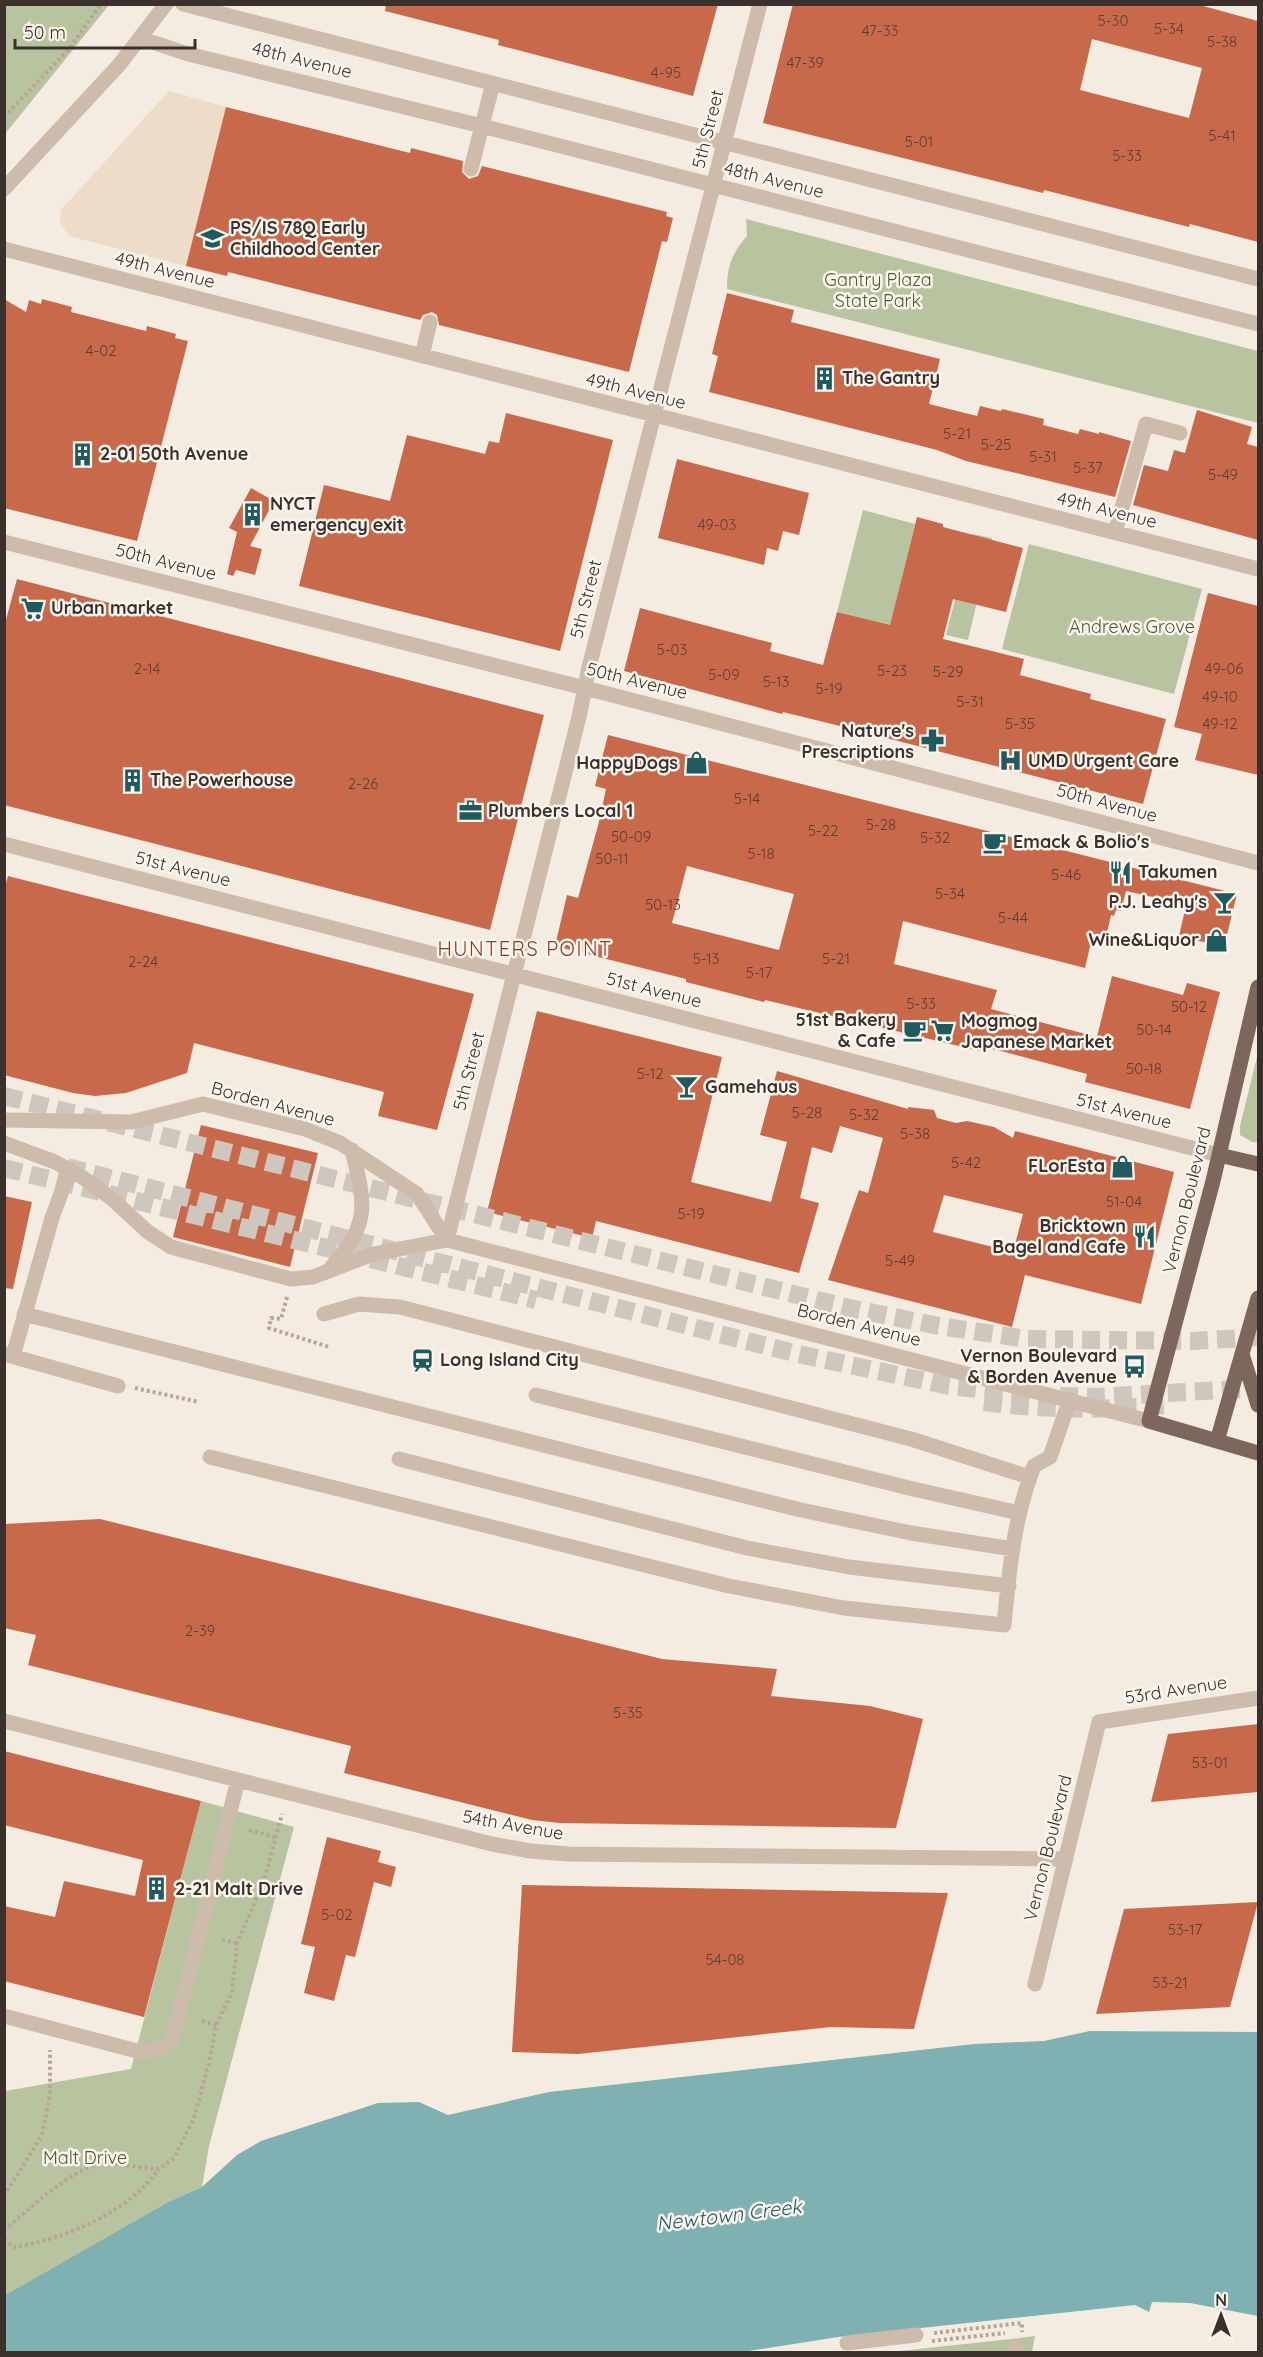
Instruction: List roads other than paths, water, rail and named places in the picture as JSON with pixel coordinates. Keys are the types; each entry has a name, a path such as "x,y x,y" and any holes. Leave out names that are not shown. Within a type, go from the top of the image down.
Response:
{"main road":[{"name":"Vernon Boulevard","path":"1149,1421 1219,1155 1258,987"},
{"name":"51st Avenue","path":"1219,1155 1258,1164"},
{"path":"1217,1441 1258,1299"},
{"path":"1242,1354 1258,1405"},
{"name":"Borden Avenue","path":"1149,1421 1258,1454"}],"street":[{"path":"4,189 74,115 166,4"},
{"name":"48th Avenue","path":"183,4 1258,279"},
{"name":"5th Street","path":"447,1240 760,4"},
{"name":"48th Avenue","path":"140,38 188,54 714,184 1258,324"},
{"path":"471,169 493,83"},
{"name":"49th Avenue","path":"4,249 1258,569"},
{"path":"422,356 430,322"},
{"path":"1115,532 1146,424 1180,433"},
{"name":"50th Avenue","path":"4,542 585,688 1258,863"},
{"name":"51st Avenue","path":"4,844 1219,1155"},
{"name":"Borden Avenue","path":"4,1120 131,1122 203,1104 311,1131 352,1150 417,1194 447,1240"},
{"name":"Borden Avenue","path":"4,1143 70,1169 111,1198 148,1232 171,1247 291,1279 304,1279 328,1272 373,1254 447,1240 1149,1421"},
{"path":"328,1272 351,1243 361,1221 361,1188 352,1150"},
{"path":"70,1169 52,1218 24,1314 9,1355 118,1386"},
{"path":"324,1314 359,1304 400,1307 911,1439 1029,1477"},
{"path":"24,1314 801,1510 902,1532 1013,1549"},
{"path":"536,1395 854,1475 1019,1513"},
{"path":"210,1457 689,1577 807,1602 1004,1625 1019,1513 1029,1477 1034,1466 1050,1457 1070,1399"},
{"path":"399,1459 747,1548 849,1566 1009,1586"},
{"name":"53rd Avenue","path":"1099,1722 1258,1698"},
{"name":"54th Avenue","path":"4,1721 492,1844 550,1854 1066,1859"},
{"name":"Vernon Boulevard","path":"1035,1984 1099,1722"},
{"path":"4,2016 137,2050 151,2052 172,2040 237,1780"},
{"path":"847,2343 880,2346 922,2338"}],"water":[{"name":"Newtown Creek","path":"1090,2031 1258,2032 1258,2316 1190,2303 1152,2302 1149,2312 1135,2305 838,2337 742,2352 5,2352 4,2296 168,2202 202,2187 237,2155 261,2141 378,2103 419,2102 448,2115 549,2092 974,2044 1044,2041"}],"tunnel":[{"path":"4,1096 849,1308 939,1326 1027,1339 1193,1341 1258,1337"},
{"path":"67,1167 798,1354 949,1386 1032,1395"},
{"path":"4,1168 536,1300"},
{"path":"1060,1396 1098,1397 1258,1388"},
{"path":"984,1402 1030,1407 1076,1408 1168,1405"}],"place":[{"name":"PS/IS 78Q Early Childhood Center","path":"212,238"},
{"name":"The Gantry","path":"824,378"},
{"name":"2-01 50th Avenue","path":"82,454"},
{"name":"NYCT emergency exit","path":"252,514"},
{"name":"Urban market","path":"33,608"},
{"name":"Nature's Prescriptions","path":"932,741"},
{"name":"UMD Urgent Care","path":"1010,761"},
{"name":"HappyDogs","path":"696,763"},
{"name":"The Powerhouse","path":"132,780"},
{"name":"Plumbers Local 1","path":"470,811"},
{"name":"Emack & Bolio's","path":"995,842"},
{"name":"Takumen","path":"1120,872"},
{"name":"P.J. Leahy's","path":"1225,902"},
{"name":"Wine&Liquor","path":"1217,940"},
{"name":"51st Bakery & Cafe","path":"914,1030"},
{"name":"Mogmog Japanese Market","path":"943,1031"},
{"name":"Gamehaus","path":"687,1087"},
{"name":"FLorEsta","path":"1123,1166"},
{"name":"Bricktown Bagel and Cafe","path":"1144,1236"},
{"name":"Long Island City","path":"422,1360"},
{"name":"Vernon Boulevard & Borden Avenue","path":"1135,1366"},
{"name":"2-21 Malt Drive","path":"157,1889"}],"district":[{"name":"HUNTERS POINT","path":"525,949"}],"park label":[{"name":"Gantry Plaza State Park","path":"878,290"},
{"name":"Andrews Grove","path":"1132,627"},
{"name":"Malt Drive","path":"85,2158"}]}
